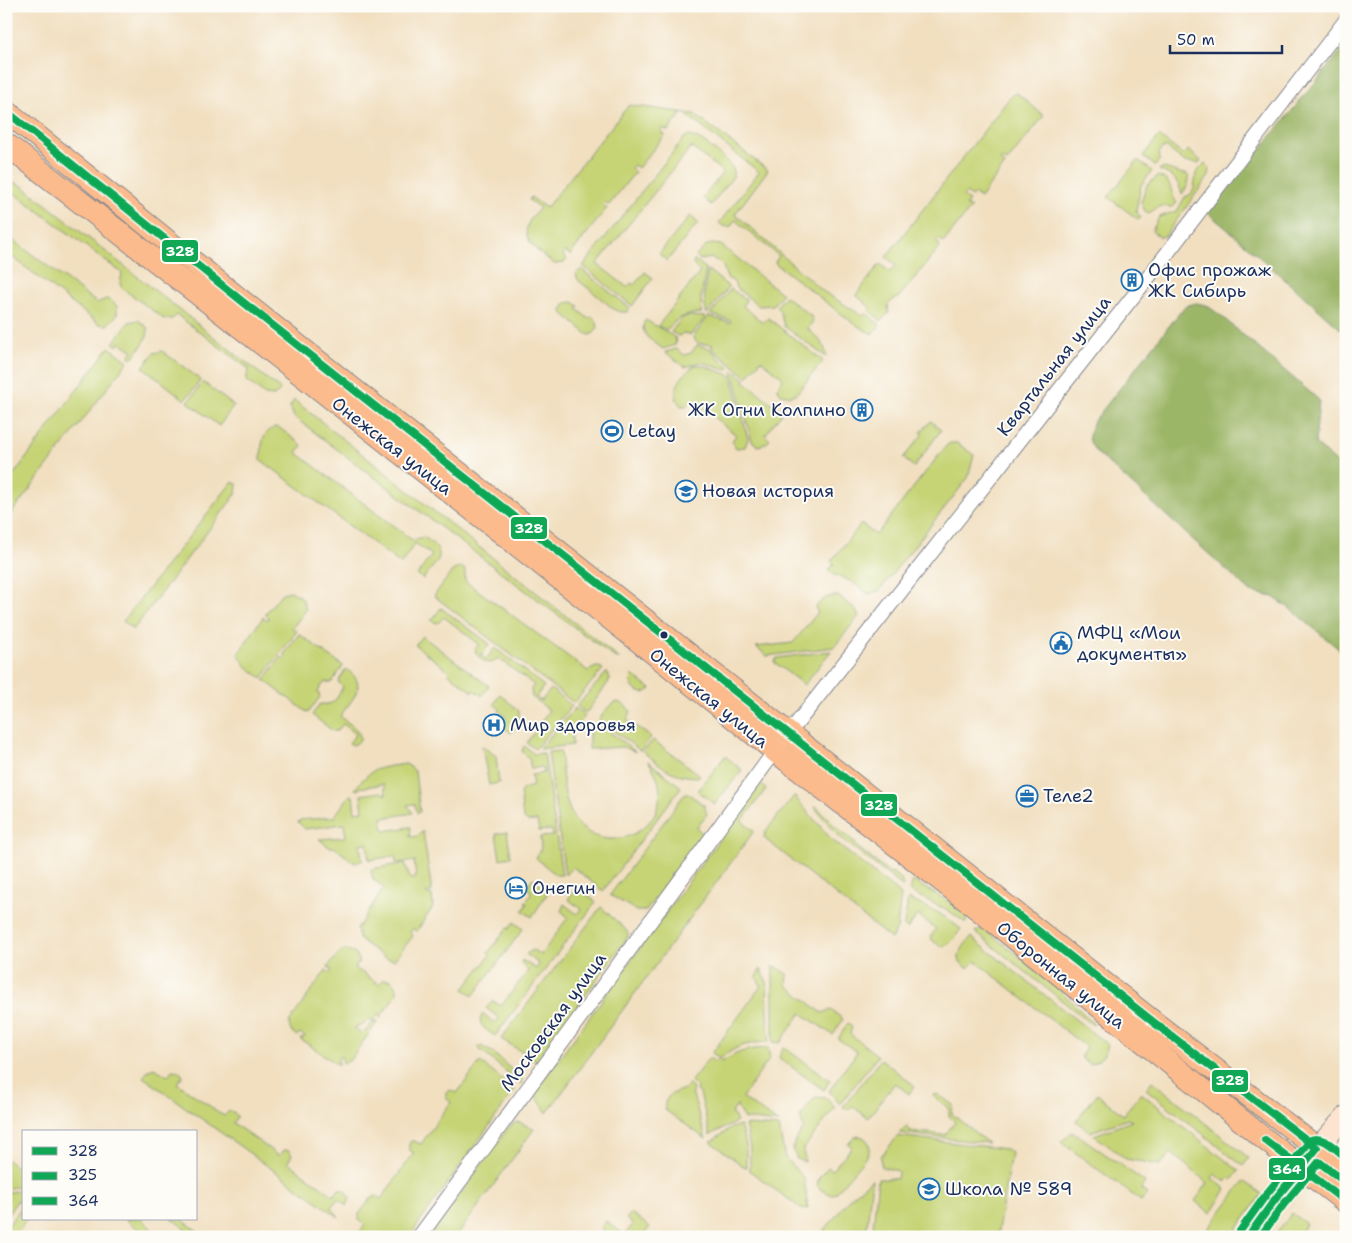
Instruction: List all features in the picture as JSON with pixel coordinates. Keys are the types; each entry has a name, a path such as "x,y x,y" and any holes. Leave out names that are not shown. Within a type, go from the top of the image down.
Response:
{"main road":[{"name":"Онежская улица","path":"6,111 243,302 789,733"},
{"name":"Онежская улица","path":"6,144 458,498 775,751"},
{"name":"Оборонная улица","path":"789,733 1152,1021 1346,1170"},
{"name":"Оборонная улица","path":"775,751 982,912 1346,1202"},
{"path":"1248,1237 1300,1167 1346,1116"}],"street":[{"name":"Квартальная улица","path":"789,733 1165,256 1346,20"},
{"name":"Московская улица","path":"419,1237 789,733"}],"green space":[{"path":"1346,45 1346,334 1208,213"},
{"path":"1017,93 1044,116 1007,162 1002,159 1000,161 1005,165 980,198 975,194 972,197 966,193 963,197 969,201 966,205 971,208 943,243 939,239 937,242 940,247 899,297 888,305 889,313 881,321 869,310 870,307 856,295 880,264 890,272 896,265 886,257 1011,96"},
{"path":"629,105 683,112 668,131 663,128 661,131 665,135 638,168 634,165 631,168 635,172 609,205 605,202 603,204 607,208 570,255 565,251 563,255 567,259 564,263 554,264 534,247 527,236 526,230 529,222 540,208 529,200 531,197 546,208"},
{"path":"684,113 694,114 768,170 735,214 824,292 863,316 866,313 880,325 872,334 856,325 776,264 775,262 779,256 735,220 730,227 719,223 759,172"},
{"path":"687,136 705,143 718,153 733,168 733,177 711,205 703,198 723,172 691,147 597,264 627,287 631,283 634,285 645,272 653,278 632,306 583,266"},
{"path":"1159,136 1183,155 1188,150 1201,161 1199,163 1185,162 1167,148 1162,148 1159,153 1160,159 1155,166 1143,156"},
{"path":"1138,160 1152,171 1141,185 1136,211 1141,218 1139,220 1108,197"},
{"path":"1205,163 1210,169 1209,176 1165,236 1160,237 1152,231 1159,217 1177,211 1185,197 1190,195 1194,189 1196,173"},
{"path":"1162,168 1187,174 1189,178 1188,185 1182,194 1173,178 1159,170"},
{"path":"1158,176 1167,181 1177,203 1172,207 1160,206 1149,213 1145,211 1141,202 1147,185"},
{"path":"6,178 24,187 281,390 274,396 265,395 247,381 249,369 177,315 172,319 164,319 122,288 120,284 122,273 6,187"},
{"path":"690,216 698,223 667,261 659,254"},
{"path":"6,235 97,303 106,299 110,300 117,306 117,315 107,325 99,324 6,252"},
{"path":"707,245 721,245 782,294 773,305 759,306 736,288 734,282 727,278 723,266 718,261 711,258 700,260 696,256"},
{"path":"694,261 706,269 701,299 702,313 682,317 667,330 658,326 700,272 694,266"},
{"path":"581,269 630,308 627,312 615,310 578,280 576,274"},
{"path":"708,270 729,287 707,314 704,297"},
{"path":"731,289 746,300 743,306 763,323 768,318 823,361 796,394 790,396 781,394 777,388 783,378 761,360 747,377 711,348 713,345 697,343 693,337 709,316 730,323 731,321 710,314"},
{"path":"785,296 811,316 813,321 808,329 823,345 826,357 784,326 780,311 776,307"},
{"path":"573,302 579,306 577,309 589,319 592,316 596,320 598,327 594,333 587,334 563,314 562,311 566,303"},
{"path":"1196,303 1206,305 1220,315 1319,400 1315,443 1346,471 1346,655 1288,607 1273,597 1251,592 1097,453 1091,445 1089,434 1094,421 1185,306"},
{"path":"689,316 706,317 691,335 683,333 679,336 671,332 682,318"},
{"path":"138,320 148,328 148,332 143,344 132,358 129,356 133,351 120,342 117,346 113,343 129,322"},
{"path":"646,320 676,338 675,345 663,349 647,337 643,329"},
{"path":"697,345 709,348 730,368 726,370 701,362 685,367 665,352 677,349 684,355 691,353"},
{"path":"109,347 128,361 7,519 6,485"},
{"path":"162,351 201,380 185,400 143,367 154,353"},
{"path":"695,365 702,365 732,376 748,439 745,447 736,448 732,441 736,435 692,400 686,406 681,406 677,400 676,389 681,378"},
{"path":"734,371 780,410 781,414 765,435 770,440 765,444 758,446 752,441"},
{"path":"203,382 234,406 219,426 188,402"},
{"path":"294,400 620,659 614,657 294,417 290,407"},
{"path":"931,421 941,430 914,467 903,458"},
{"path":"276,427 302,445 297,453 412,540 424,537 437,548 439,557 437,562 423,579 417,575 432,555 415,543 401,564 261,460 264,436"},
{"path":"950,443 957,443 974,455 968,478 879,591 868,594 853,583 828,571 834,564 831,561 861,524 876,535"},
{"path":"232,482 237,484 236,494 133,630 123,621"},
{"path":"461,567 465,570 465,581 588,671 597,667 603,669 574,703 434,596 452,571"},
{"path":"291,591 302,598 306,610 292,628 297,631 262,678 247,667 238,654 263,617 267,620 269,618 265,614 282,593"},
{"path":"838,596 854,608 859,616 834,647 767,656 756,647 793,643 818,612 815,608 820,602 827,597"},
{"path":"441,608 490,644 481,655 486,659 495,648 544,686 536,697 541,701 551,689 572,706 535,749 527,743 549,710 532,697 531,689 534,685 498,658 492,663 482,660 475,650 479,644 444,617 438,623 431,621"},
{"path":"299,634 343,666 331,683 326,682 321,686 318,692 320,697 308,713 264,680 281,657 284,659 286,656 284,654"},
{"path":"422,636 489,686 482,696 474,690 473,692 448,673 449,671 415,645"},
{"path":"831,651 804,685 774,662 777,658"},
{"path":"346,669 353,675 358,686 354,698 340,716 353,726 359,734 358,742 353,745 349,743 356,734 343,724 337,731 333,731 312,715 320,704 330,703 335,700 343,687 338,682"},
{"path":"607,672 610,678 608,683 586,713 577,706"},
{"path":"632,675 651,689 644,693 635,690 631,682"},
{"path":"500,694 519,711 519,722 511,733 503,727 506,721 505,716 494,704"},
{"path":"618,702 631,711 627,720 651,737 641,751 599,720 609,706"},
{"path":"575,708 585,715 572,735 572,745 539,749"},
{"path":"597,722 636,752 623,747 589,749 589,733"},
{"path":"653,740 700,775 698,777 681,775 657,763 643,752"},
{"path":"482,746 496,756 499,783 489,785"},
{"path":"524,746 534,754 544,753 562,875 556,875 536,858 541,848 540,837 553,836 552,830 539,831 537,821 528,822 523,818 520,793 523,789 533,786 531,775 544,773 543,767 531,769 529,759 522,751"},
{"path":"560,751 565,794 570,811 586,831 600,837 615,839 630,836 643,828 653,817 659,802 659,785 648,761 681,787 603,891 573,867 565,875 548,752"},
{"path":"725,756 742,770 715,804 698,791"},
{"path":"406,764 415,772 420,812 417,813 415,804 407,805 413,813 382,818 384,831 411,827 410,837 418,836 423,831 432,892 427,892 427,895 432,895 433,907 416,932 413,928 410,932 413,936 394,960 385,958 359,939 357,929 384,888 373,879 371,869 405,863 410,879 416,878 414,862 416,861 396,863 395,856 369,860 367,843 360,844 362,861 355,863 334,847 329,847 319,839 346,837 344,824 305,829 298,822 300,820 334,817 350,795 353,796 355,812 363,811 361,795 381,792 386,795 384,784 355,789 361,781 377,769"},
{"path":"760,784 766,789 742,821 754,831 547,1113 534,1093"},
{"path":"686,792 704,805 707,814 697,828 703,834 646,911 637,911 610,895"},
{"path":"794,796 832,840 901,895 897,928 891,939 764,838 765,832"},
{"path":"816,806 838,829 856,843 855,845 890,874 892,872 901,879 903,887 840,837 815,808"},
{"path":"507,832 511,857 500,859 496,834"},
{"path":"533,878 545,888 547,894 532,917 523,911 527,904 525,902 531,895 530,890 526,887"},
{"path":"913,881 953,904 967,915 966,923 949,911 909,891"},
{"path":"574,891 583,893 596,902 495,1036 480,1021 483,1014 495,1023 499,1018 486,1008 493,1001 501,1006 528,971 521,962 522,960 536,969 539,964 526,954 533,950 541,955 568,917 561,911 564,904 577,914 581,909 568,899"},
{"path":"908,899 939,913 961,929 955,938 949,944 937,944 932,940 931,936 936,929 918,915 907,929 904,926"},
{"path":"601,907 625,929 628,937 537,1061 501,1039"},
{"path":"514,922 523,929 473,996 464,989 490,955 488,953 507,928 509,929"},
{"path":"983,928 1052,982 1094,1024 975,932"},
{"path":"971,937 1108,1045 1102,1057 1090,1064 1083,1060 1081,1056 1086,1047 975,961 968,968 963,965 959,957 960,953"},
{"path":"346,950 353,952 358,957 359,962 355,968 379,984 384,979 391,980 397,988 397,993 380,1018 378,1014 373,1021 370,1019 354,1028 363,1034 373,1022 378,1021 350,1060 344,1064 341,1056 338,1058 339,1064 337,1064 300,1039 305,1037 300,1033 297,1036 293,1033 289,1023 326,970 330,973 332,970 328,967 339,953"},
{"path":"773,967 777,967 788,975 787,985 822,1013 831,1010 843,1019 833,1035 801,1013 780,1043 773,1042"},
{"path":"761,969 767,982 769,1042 743,1046 720,1059 712,1053 761,986 756,976"},
{"path":"848,1023 852,1027 850,1034 878,1056 840,1104 829,1091 857,1052 838,1039"},
{"path":"481,1046 492,1052 522,1079 521,1084 478,1048"},
{"path":"783,1047 830,1080 824,1090 779,1058"},
{"path":"768,1048 770,1058 742,1098 779,1123 744,1119 737,1107 738,1104 731,1114 737,1122 710,1135 700,1093 691,1081 709,1058 715,1062 717,1059 722,1062 744,1051"},
{"path":"881,1059 915,1086 909,1094 895,1083 868,1118 852,1106 848,1110 843,1107"},
{"path":"480,1062 515,1090 409,1237 356,1237 365,1225 359,1220 359,1214 372,1197 376,1196 381,1199 414,1153 409,1150 411,1141 421,1144 451,1102 446,1098 446,1093 449,1090 457,1093"},
{"path":"154,1068 168,1076 172,1070 179,1071 183,1076 177,1083 224,1116 229,1111 233,1112 237,1116 233,1123 279,1156 284,1150 289,1150 292,1155 288,1162 334,1196 339,1189 346,1191 350,1198 347,1206 338,1199 331,1207 339,1217 143,1077 149,1070"},
{"path":"1152,1081 1249,1158 1243,1166 1146,1089"},
{"path":"689,1084 693,1089 692,1092 706,1139 665,1110 666,1101 670,1095 685,1089"},
{"path":"1141,1093 1239,1171 1232,1180 1229,1178 1227,1181 1224,1181 1215,1174 1212,1178 1226,1189 1211,1213 1195,1201 1208,1183 1171,1153 1160,1165 1126,1159 1094,1135 1132,1121 1128,1119 1090,1132 1076,1121 1097,1094 1123,1115"},
{"path":"934,1094 939,1095 953,1105 952,1114 988,1143 900,1133 907,1126 910,1131 945,1135 955,1122 949,1116 949,1108 933,1096"},
{"path":"815,1097 826,1098 835,1108 803,1149 805,1162 797,1159 793,1149 794,1143 804,1128 800,1117"},
{"path":"517,1122 534,1129 456,1237 429,1237 509,1127"},
{"path":"745,1125 779,1127 785,1158 804,1178 808,1208 803,1210 750,1171 750,1148"},
{"path":"740,1126 746,1145 746,1168 711,1142 731,1128"},
{"path":"1071,1133 1075,1133 1145,1182 1141,1189 1147,1194 1141,1201 1061,1142"},
{"path":"860,1136 869,1144 869,1151 863,1160 837,1192 832,1195 820,1189 817,1185 818,1179 828,1167 832,1170 852,1147 848,1144 855,1137"},
{"name":"Школа № 589","path":"898,1136 1006,1149 1011,1153 997,1237 872,1237 878,1179 897,1179 898,1171 881,1167 881,1156"},
{"path":"6,1159 22,1171 22,1185 6,1189"},
{"path":"872,1179 866,1237 832,1237 824,1231 850,1198"},
{"path":"1244,1181 1262,1194 1231,1237 1202,1237"},
{"path":"22,1189 22,1195 6,1216 6,1193"},
{"path":"22,1207 22,1220 26,1220 19,1231 25,1237 6,1237 6,1228"},
{"path":"631,1213 650,1227 642,1237 612,1237 601,1228 606,1221 625,1235 633,1224 626,1219"},
{"path":"1292,1213 1306,1224 1297,1237 1278,1237 1277,1233"},
{"path":"126,1220 143,1220 151,1229 146,1237 137,1237 141,1231"},
{"path":"173,1220 182,1220 206,1237 196,1237"}],"transit line":[{"name":"328","path":"6,111 243,302 1152,1021 1317,1148 1276,1198 1248,1237"},
{"name":"328","path":"1265,1140 1346,1202"},
{"name":"364","path":"1240,1231 1268,1192 1311,1140 1325,1141 1346,1157"},
{"name":"325","path":"1260,1237 1284,1204 1319,1162 1340,1178"}],"place":[{"name":"Офис прожаж ЖК Сибирь","path":"1132,280"},
{"name":"ЖК Огни Колпино","path":"862,410"},
{"name":"Letay","path":"612,431"},
{"name":"Новая история","path":"686,491"},
{"name":"МФЦ «Мои документы»","path":"1061,643"},
{"name":"Мир здоровья","path":"494,725"},
{"name":"Теле2","path":"1027,796"},
{"name":"Онегин","path":"516,888"},
{"name":"Школа № 589","path":"929,1189"}]}
